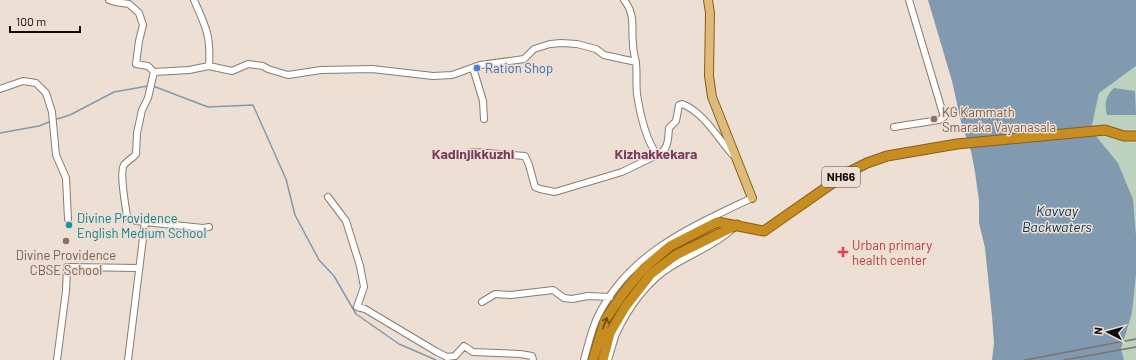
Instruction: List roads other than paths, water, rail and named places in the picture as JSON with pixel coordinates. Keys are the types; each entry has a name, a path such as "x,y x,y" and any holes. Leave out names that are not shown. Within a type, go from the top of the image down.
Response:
{"highway":[{"name":"NH66","path":"593,360 605,320 624,292 644,268 670,246 717,222 764,231 847,174 867,163 886,156 957,144 1105,130 1124,136 1136,136"},
{"path":"603,360 610,333 626,306 651,274 676,255 737,225"}],"main road":[{"path":"708,0 710,13 710,76 712,97 752,198"}],"street":[{"path":"109,0 129,4 139,13 143,25 139,40 136,64 148,66 154,72 189,70 208,66 232,71 248,64 263,66 288,75 321,70 372,69 433,76 452,75 480,65 524,59 534,49 550,44 577,44 596,49 604,55 636,62"},
{"path":"194,0 205,24 209,38 208,66"},
{"path":"624,0 630,7 632,17 637,93 642,117 648,137 657,155"},
{"path":"894,126 939,120 944,117 909,0"},
{"path":"472,68 478,82 483,101 484,119"},
{"path":"154,72 148,98 142,110 137,133 136,154 124,166 123,170 123,194 127,217 136,221 203,228 209,227"},
{"path":"0,89 22,81 36,83 46,93 52,112 56,156 66,178 68,219"},
{"path":"473,152 525,156 535,186 540,190 555,192 622,172 663,151 668,143 669,128 676,121 679,105 682,104 699,115 712,128 721,142 736,158"},
{"path":"328,197 346,221 360,266 364,287 357,307 365,309 437,352 447,356 455,356 464,346 473,352 520,354 532,356 533,360"},
{"path":"584,360 597,317 610,297 634,266 664,243 752,198"},
{"path":"128,360 145,222"},
{"path":"608,360 616,335 628,312 655,278 670,267 720,241 737,225"},
{"path":"57,360 66,292 67,266 139,268"},
{"path":"482,302 496,294 511,295 553,290 564,298 572,299 588,296 610,297"}],"water":[{"name":"Kavvay Backwaters","path":"928,0 1136,0 1136,66 1099,93 1091,130 1118,163 1133,199 1136,235 1136,275 1132,313 1121,349 1124,360 992,360 994,343 992,316 985,248 979,223 979,201 975,172 971,151 961,122 952,81"},
{"path":"1114,88 1135,91 1136,115 1107,115 1106,100"}],"waterway":[{"path":"57,119 70,115 114,92 148,86"},
{"path":"153,86 208,107 253,105 286,179 295,215 319,260 334,276 356,314 399,344 436,360"},
{"path":"0,133 39,126 49,122"}],"railway":[{"path":"1025,360 1136,339"},
{"path":"1064,360 1136,347"}],"place":[{"name":"Ration Shop","path":"477,68"},
{"name":"KG Kammath Smaraka Vayanasala","path":"934,119"},
{"name":"Divine Providence English Medium School","path":"69,225"},
{"name":"Divine Providence CBSE School","path":"66,241"},
{"name":"Urban primary health center","path":"843,252"}],"district":[{"name":"Kadinjikkuzhi","path":"473,154"},
{"name":"Kizhakkekara","path":"656,154"}]}
